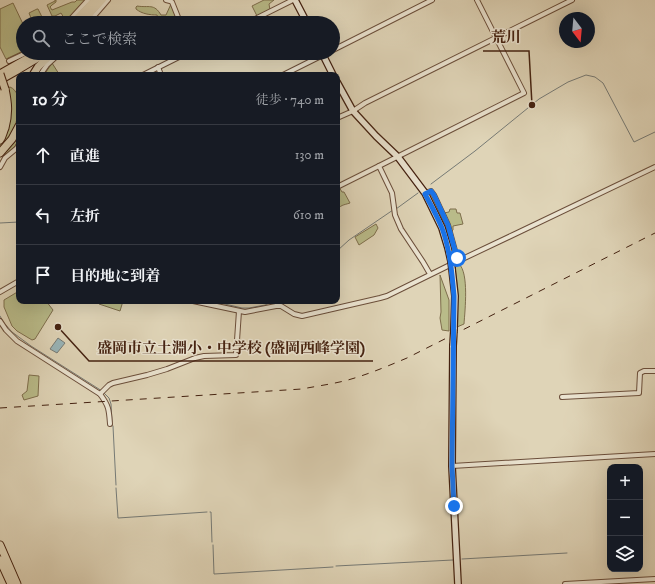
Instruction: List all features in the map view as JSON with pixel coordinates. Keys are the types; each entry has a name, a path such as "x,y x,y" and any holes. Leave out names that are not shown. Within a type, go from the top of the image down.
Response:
{"highway":[{"path":"79,16 94,0"},
{"path":"87,16 102,0"},
{"path":"0,130 2,117 2,89 0,74 25,60"},
{"path":"0,80 35,60"},
{"path":"35,72 45,60"},
{"path":"0,140 7,119 8,109 2,89"},
{"path":"0,152 12,139 16,132"},
{"path":"0,545 17,584"},
{"path":"0,560 11,584"}],"street":[{"path":"74,16 88,0"},
{"path":"94,16 108,0"},
{"path":"166,0 172,2 178,16"},
{"path":"261,16 294,0 303,16"},
{"path":"340,46 432,0"},
{"path":"340,186 524,93 477,0"},
{"path":"340,117 572,0"},
{"path":"9,61 16,58"},
{"path":"42,72 52,60"},
{"path":"149,72 172,60"},
{"path":"290,72 313,60"},
{"path":"327,60 332,72"},
{"path":"158,67 160,72"},
{"path":"340,87 353,111 398,157 425,194 442,228 448,248 451,261 454,296 452,466 458,584"},
{"path":"0,167 5,158 16,149"},
{"path":"380,166 392,193 394,211 401,229 430,274"},
{"path":"277,304 298,316 308,315 387,296 655,167"},
{"path":"425,194 431,191 434,195 448,225 457,258 461,260"},
{"path":"0,292 16,283"},
{"path":"207,304 245,312 272,304"},
{"path":"101,392 113,383 167,369 195,358 204,356 236,355 239,311"},
{"path":"0,321 6,330 17,341 101,392 109,409 110,424"},
{"path":"562,397 639,393 640,373 644,370 655,371"},
{"path":"452,466 655,454"},
{"path":"565,584 655,579"}],"green space":[{"path":"56,0 56,2 50,7 52,10 77,0 85,0 70,16 63,16 61,13 52,16 47,5"},
{"path":"264,0 274,0 269,4 270,10 257,16 252,6"},
{"path":"13,3 19,16 16,16 16,54 6,59 0,47 0,9"},
{"path":"171,4 176,16 157,16 146,14 136,9 136,7 153,7 161,15 166,15"},
{"path":"38,9 42,16 30,16 29,13"},
{"path":"52,63 58,72 46,72"},
{"path":"10,87 16,92 16,123 12,134 0,150 0,144 4,138 8,88"},
{"path":"16,136 16,144 14,147 6,154 1,154"},
{"path":"340,189 342,192 344,192 350,203 340,208"},
{"path":"450,209 456,209 457,213 460,213 463,224 453,226 452,231 444,213 449,212"},
{"path":"376,224 378,228 374,235 359,245 355,237"},
{"path":"459,264 464,275 465,301 464,324 457,327 457,285 455,268"},
{"path":"440,275 449,300 449,331 442,330 440,318"},
{"path":"16,293 16,304 48,304 53,310 35,339 32,340 17,331 12,326 4,307 4,300"},
{"path":"99,304 122,304 120,311"},
{"path":"29,375 39,376 38,396 24,400 22,395 27,391"}],"water":[{"path":"58,338 65,343 57,353 50,349"}],"waterway":[{"path":"431,184 475,151 539,99 568,82 586,75 595,77 603,83 634,142 655,132"},
{"path":"396,209 418,193"},
{"path":"340,248 349,240 393,210"},
{"path":"0,223 16,222"},
{"path":"225,304 242,308 267,304"},
{"path":"0,316 12,332 31,346 102,391"},
{"path":"104,393 109,398 111,404 112,422"},
{"path":"113,426 116,485"},
{"path":"116,488 118,518 207,512"},
{"path":"210,512 212,542"},
{"path":"213,545 214,574 333,567"},
{"path":"462,559 567,553"},
{"path":"336,566 453,560"}],"railway":[{"path":"0,408 302,389 348,380 371,373 407,358 655,233"}],"place":[{"name":"荒川","path":"532,105"},
{"name":"盛岡市立土淵小・中学校 (盛岡西峰学園)","path":"58,327"}],"route":[{"path":"454,506 452,466 454,296 452,269 448,248 442,228 425,194 431,191 448,225 457,258"}]}
